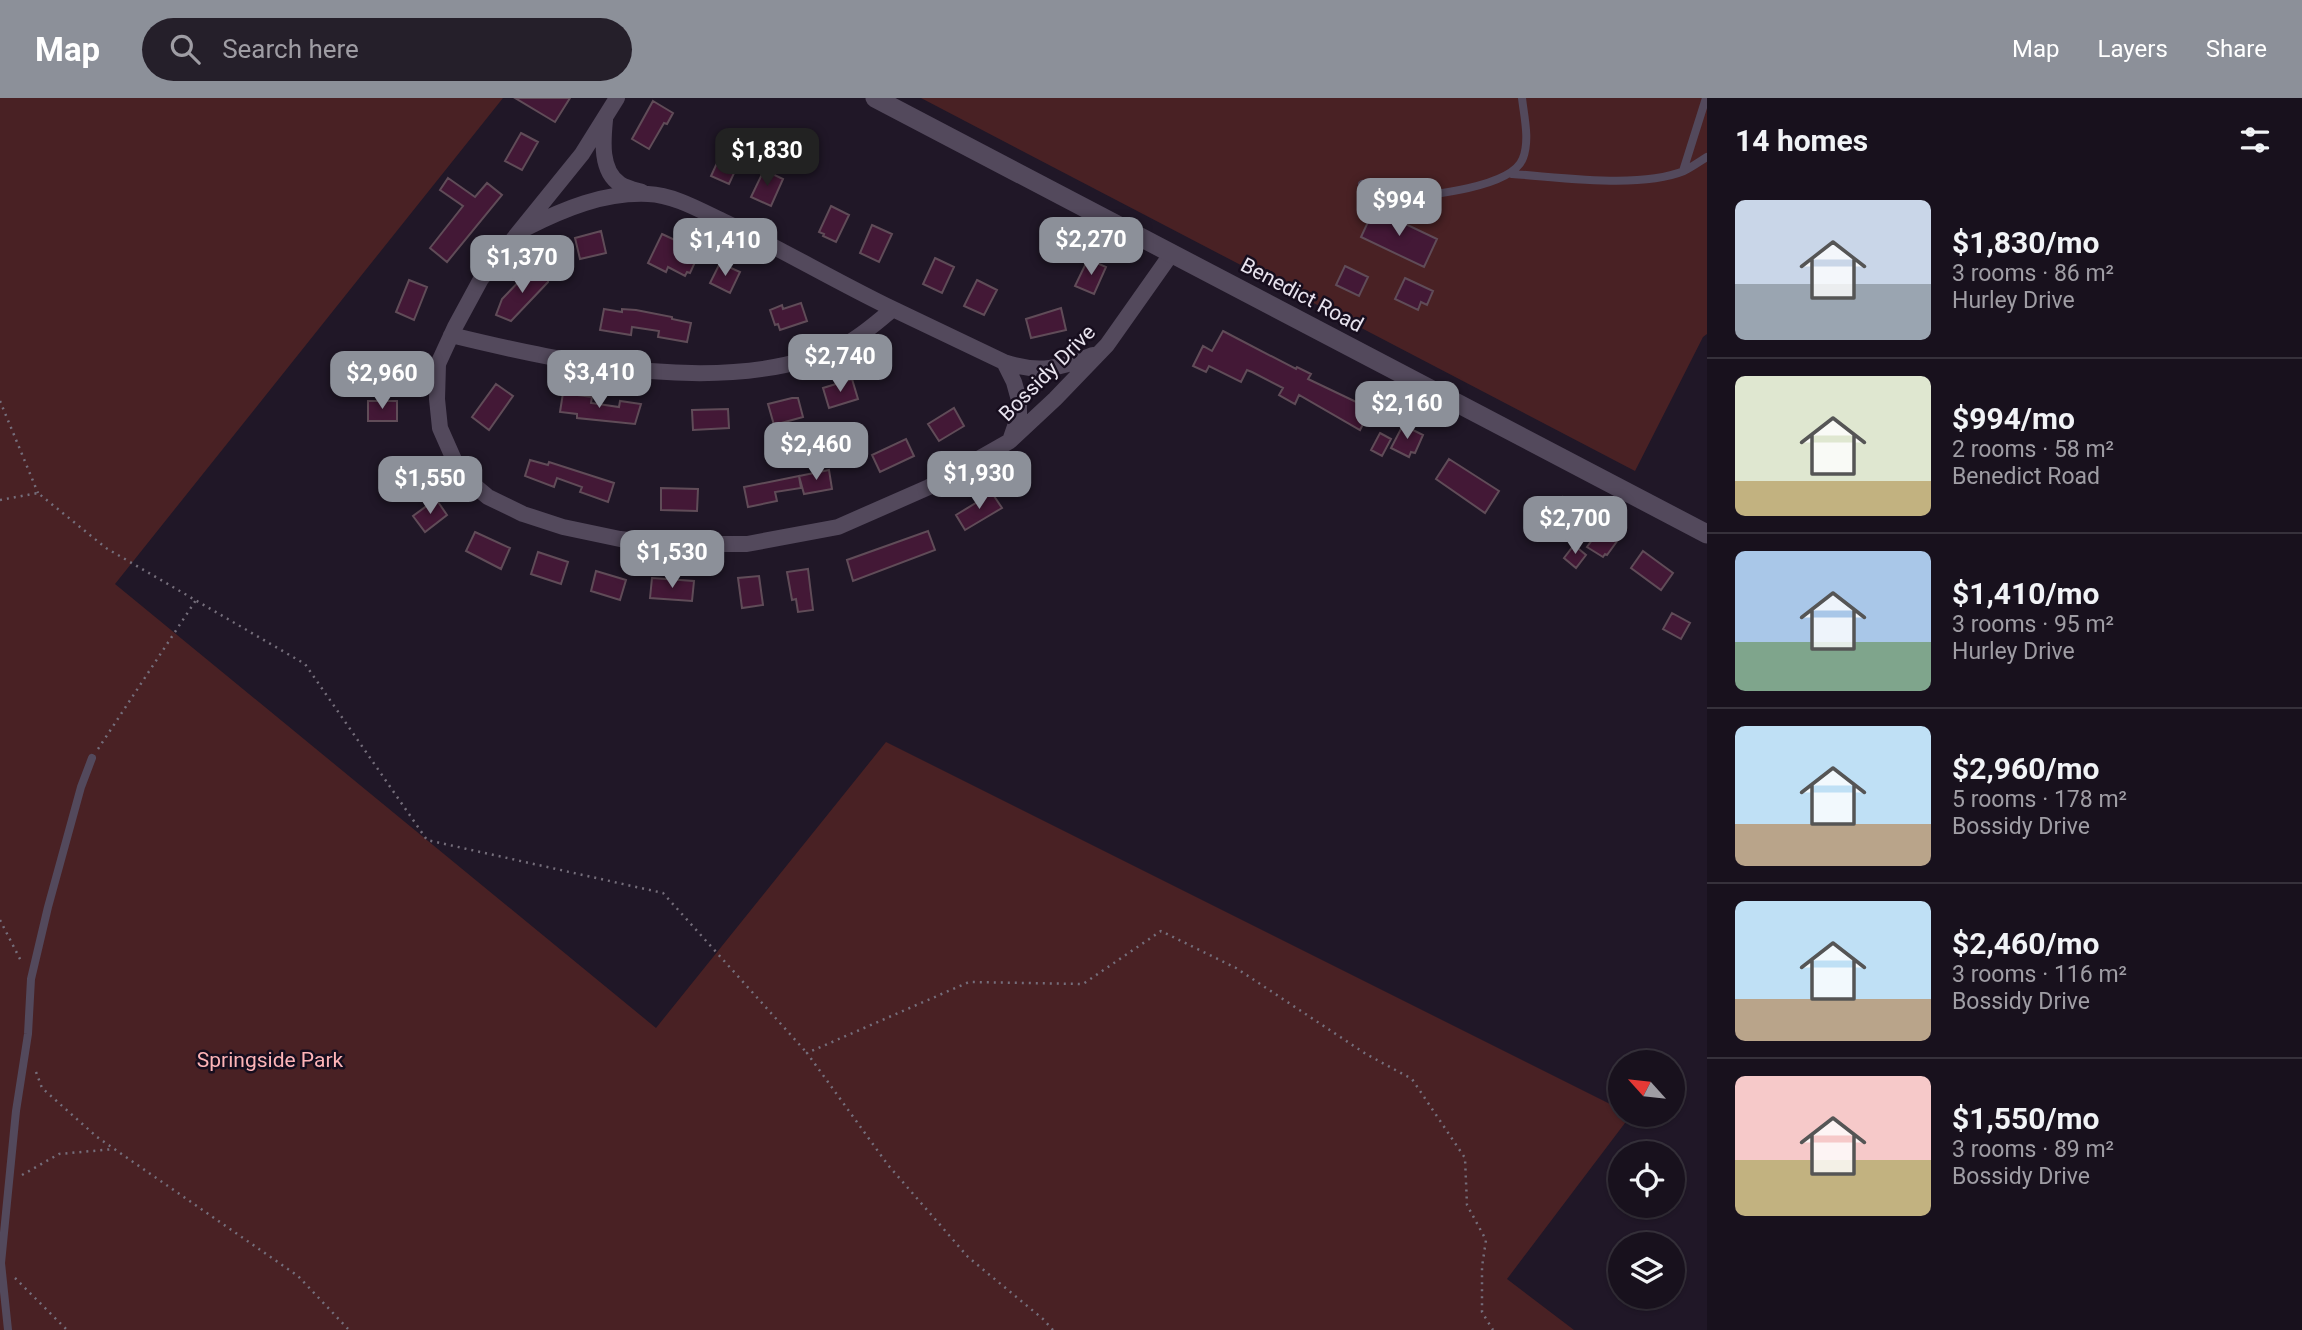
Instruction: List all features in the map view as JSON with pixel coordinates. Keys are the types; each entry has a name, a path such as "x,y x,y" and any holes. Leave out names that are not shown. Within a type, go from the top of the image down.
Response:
{"street":[{"name":"Bossidy Drive","path":"617,98 582,154 481,279 439,364 436,399 440,428 455,463 470,482 488,497 523,514 563,527 667,544 747,544 838,527 929,487 1010,440 1075,379 1099,353 1172,253"},
{"name":"Benedict Road","path":"875,98 1707,534"},
{"path":"605,118 603,147 610,174 621,184 692,206 893,309 1004,362 1031,369 1062,368 1099,353"},
{"path":"517,233 567,208 602,199 648,194"},
{"path":"451,335 575,361 672,373 729,373 793,363 846,344 893,309"},
{"path":"1004,362 1019,400 1019,415 1010,440"}],"lane":[{"path":"1512,174 1523,158 1526,132 1522,98"},
{"path":"1683,171 1706,98"},
{"path":"1362,184 1371,201 1435,194 1483,185 1512,174 1601,179 1646,178 1683,171 1707,157"},
{"path":"8,1330 1,1263 16,1111 26,1047 31,979 81,787 92,758"}],"path":[{"path":"0,401 38,492 106,548 305,664 427,840 663,893 807,1053 888,1165 968,1257 1043,1319 1052,1330"},
{"path":"0,500 38,492"},
{"path":"92,758 196,600"},
{"path":"0,920 31,979"},
{"path":"807,1053 969,982 1083,984 1161,931 1236,968 1366,1054 1412,1079 1465,1158 1466,1205 1486,1240 1482,1267 1482,1312 1493,1330"},
{"path":"26,1047 42,1088 97,1137 298,1276 349,1330"},
{"path":"10,1182 60,1154 114,1149"},
{"path":"1,1263 67,1330"}],"green space":[{"name":"Springside Park","path":"0,98 503,98 115,584 656,1028 886,742 1608,1103 1608,1127 1622,1127 1611,1141 1608,1141 1608,1145 1507,1279 1574,1330 0,1330"},
{"path":"921,98 1707,98 1707,334 1703,337 1635,471"}],"building":[{"path":"515,98 570,98 555,122"},
{"path":"653,101 673,113 649,149 632,139"},
{"path":"521,133 538,142 522,170 505,161"},
{"path":"723,150 741,158 729,184 711,176"},
{"path":"764,170 783,179 771,206 751,197"},
{"path":"448,178 475,197 487,183 502,195 447,262 430,248 463,206 440,190"},
{"path":"831,206 849,215 836,242 819,232"},
{"path":"1374,209 1437,239 1424,267 1361,237"},
{"path":"872,225 892,234 879,262 860,253"},
{"path":"601,231 606,253 580,259 575,238"},
{"path":"662,234 690,247 686,255 696,260 690,273 687,272 685,276 668,267 666,272 648,263"},
{"path":"935,258 954,267 942,293 923,284"},
{"path":"1088,259 1106,267 1094,294 1075,286"},
{"path":"720,263 740,272 730,293 710,283"},
{"path":"1345,266 1368,277 1359,296 1336,285"},
{"path":"539,269 548,277 548,282 511,321 496,315 502,299 528,272 533,276"},
{"path":"1405,278 1433,291 1427,305 1421,302 1418,310 1395,299"},
{"path":"409,280 427,287 414,320 396,312"},
{"path":"977,280 997,290 984,315 964,306"},
{"path":"801,303 807,321 780,330 778,324 775,325 770,310 782,305 783,309"},
{"path":"1061,308 1066,330 1031,338 1026,319"},
{"path":"604,309 622,312 622,309 636,310 691,323 687,342 658,337 659,331 632,327 631,335 600,330"},
{"path":"1223,331 1311,374 1308,379 1371,409 1360,430 1299,395 1295,404 1279,395 1283,388 1247,370 1241,382 1209,366 1206,372 1193,366 1203,346 1212,351"},
{"path":"370,354 400,355 399,376 368,374"},
{"path":"852,379 858,399 829,408 823,388"},
{"path":"496,384 513,396 489,430 472,417"},
{"path":"563,393 592,397 591,403 619,407 620,401 641,404 635,424 577,418 577,414 560,412"},
{"path":"798,398 803,417 774,425 768,404"},
{"path":"368,401 397,401 397,421 368,421"},
{"path":"954,408 964,426 939,441 928,424"},
{"path":"728,409 729,428 693,430 692,410"},
{"path":"1403,425 1423,435 1415,453 1411,452 1409,457 1391,448"},
{"path":"1380,433 1391,439 1382,456 1371,450"},
{"path":"906,439 914,456 880,472 872,455"},
{"path":"1449,459 1499,491 1485,513 1436,479"},
{"path":"530,460 548,465 549,462 614,483 608,502 580,492 582,487 557,478 554,487 525,476"},
{"path":"410,461 421,477 397,494 386,477"},
{"path":"829,470 832,489 804,494 799,476"},
{"path":"799,476 801,488 775,492 777,501 748,507 744,487"},
{"path":"661,488 698,489 697,511 661,510"},
{"path":"992,493 1002,508 965,530 956,515"},
{"path":"1563,497 1575,506 1571,511 1573,513 1557,534 1541,522 1557,500 1559,502"},
{"path":"436,499 447,515 425,532 413,516"},
{"path":"1608,521 1621,530 1618,535 1620,537 1603,557 1587,547"},
{"path":"928,531 935,550 853,581 847,560"},
{"path":"475,532 510,548 501,569 466,551"},
{"path":"1574,545 1586,555 1576,568 1564,558"},
{"path":"1643,551 1673,573 1661,590 1631,568"},
{"path":"538,552 568,562 561,584 531,574"},
{"path":"808,569 813,610 798,612 796,599 792,600 787,572"},
{"path":"596,571 626,580 620,600 591,591"},
{"path":"759,576 763,605 742,608 738,578"},
{"path":"652,578 694,581 692,601 650,598"},
{"path":"1672,613 1690,623 1681,639 1663,629"}]}
